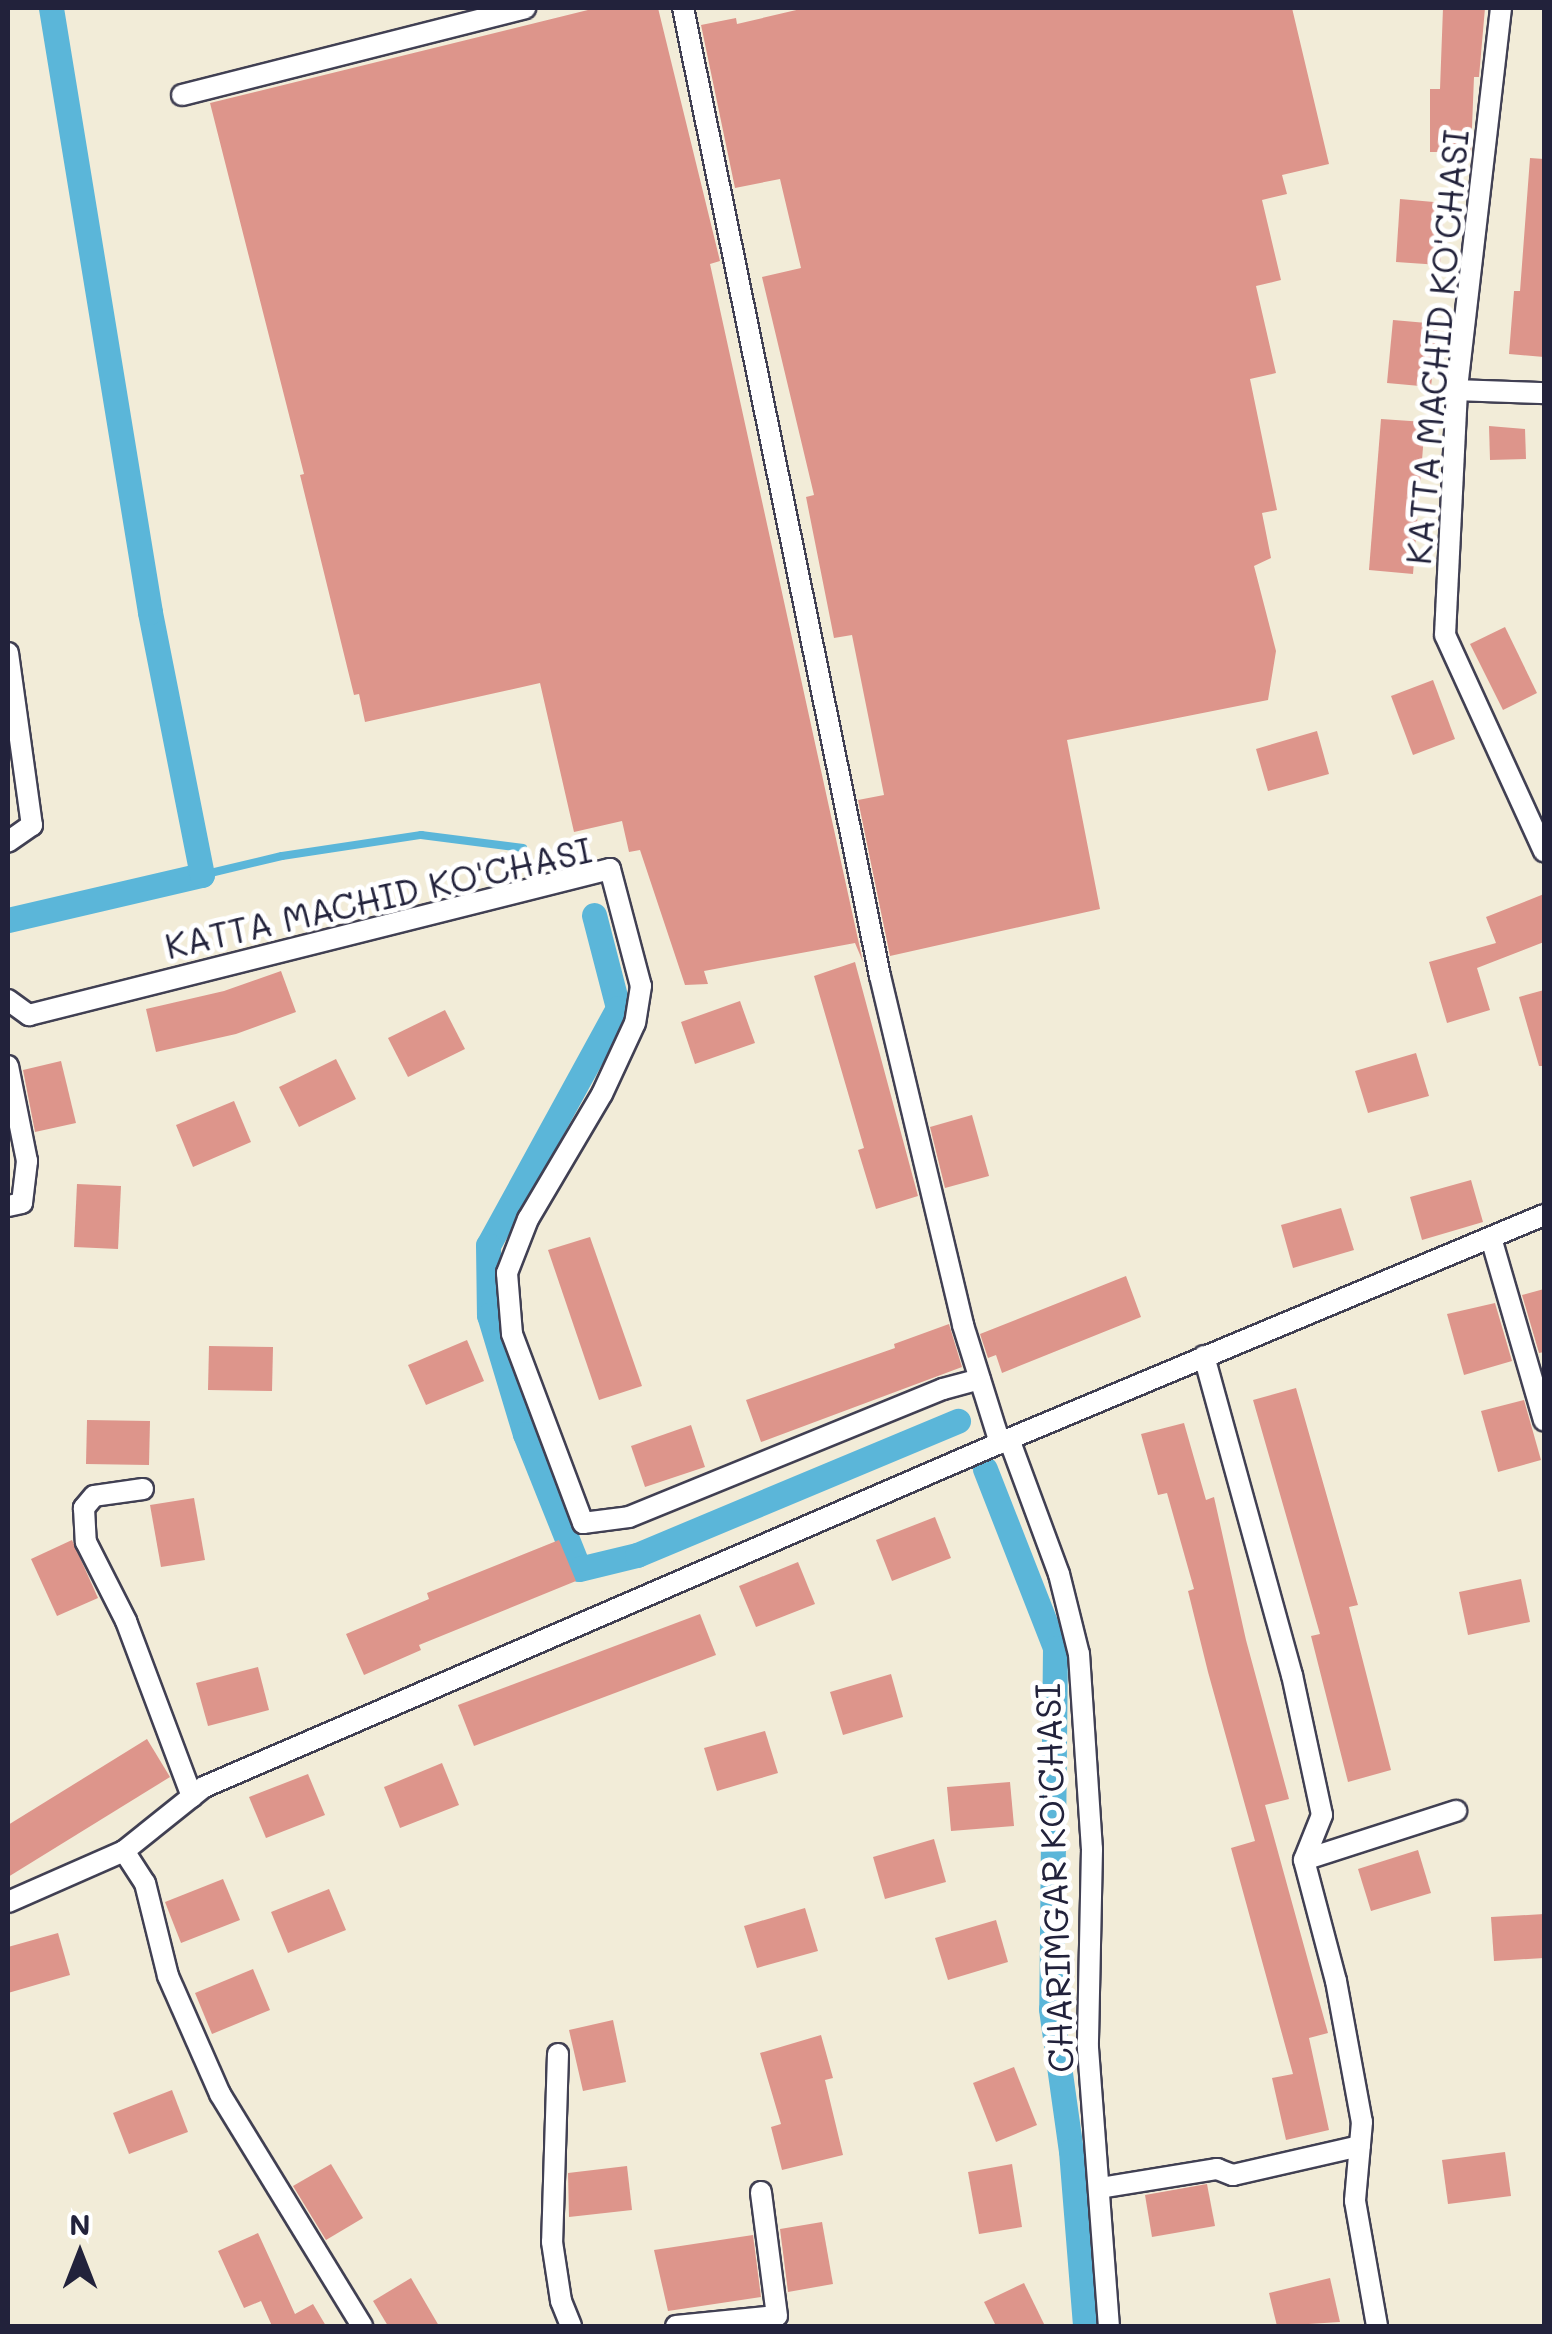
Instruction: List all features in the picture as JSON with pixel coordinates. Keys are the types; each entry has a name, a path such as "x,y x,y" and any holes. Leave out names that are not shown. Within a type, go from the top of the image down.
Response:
{"street":[{"path":"182,94 525,8"},
{"path":"683,8 876,958 980,1380 1005,1441"},
{"name":"KATTA MACHID KO'CHASI","path":"1501,8 1457,390 1445,636 1544,851"},
{"path":"1457,390 1544,393"},
{"path":"8,653 32,826 8,842"},
{"name":"KATTA MACHID KO'CHASI","path":"8,1000 29,1014 610,870 641,986 635,1023 602,1094 528,1219 508,1273 512,1334 582,1523 628,1517 943,1389 980,1380"},
{"path":"8,1066 27,1161 22,1202 8,1206"},
{"path":"8,1902 124,1851 204,1787 1204,1356 1544,1215"},
{"path":"1492,1238 1544,1420"},
{"path":"1204,1356 1292,1675 1322,1815 1304,1860 1336,1981 1362,2122 1355,2201 1377,2326"},
{"name":"CHARIMGAR KO'CHASI","path":"1005,1441 1059,1574 1079,1654 1092,1849 1088,2048 1108,2326"},
{"path":"143,1489 94,1496 84,1508 86,1542 126,1621 192,1797"},
{"path":"1304,1860 1456,1811"},
{"path":"124,1851 144,1883 168,1976 220,2094 362,2326"},
{"path":"558,2054 552,2242 561,2301 571,2326"},
{"path":"1100,2188 1217,2169 1233,2175 1360,2146"},
{"path":"676,2326 777,2316 761,2192"}],"building":[{"path":"596,8 658,8 720,261 710,264 863,962 855,943 704,971 708,984 685,985 640,850 629,852 622,821 574,832 540,683 365,722 359,694 354,695 300,475 304,474 210,103"},
{"path":"805,8 1292,8 1329,164 1282,175 1287,194 1262,200 1281,280 1256,286 1276,373 1250,379 1277,510 1262,513 1271,558 1254,566 1276,651 1268,700 1067,740 1100,909 890,956 858,800 884,795 852,635 834,638 806,497 814,495 762,277 801,268 780,179 735,188 701,25 736,18 737,24"},
{"path":"1443,8 1485,8 1479,77 1474,77 1471,152 1430,152 1430,89 1440,89"},
{"path":"1530,158 1544,159 1544,357 1509,354 1514,291 1520,291"},
{"path":"1400,199 1445,203 1440,265 1396,262"},
{"path":"1393,320 1438,324 1431,387 1387,383"},
{"path":"1381,419 1425,422 1413,574 1369,570"},
{"path":"1489,426 1525,429 1526,459 1490,460"},
{"path":"1505,627 1537,693 1503,710 1470,644"},
{"path":"1433,680 1455,739 1413,755 1391,696"},
{"path":"1317,731 1329,774 1268,791 1256,749"},
{"path":"1544,894 1544,942 1477,968 1490,1010 1447,1023 1429,962 1496,943 1486,917"},
{"path":"855,962 918,1196 876,1209 858,1150 864,1148 814,976"},
{"path":"281,971 296,1012 236,1034 156,1052 146,1009 224,991"},
{"path":"1544,990 1544,1066 1539,1066 1519,997"},
{"path":"740,1001 755,1043 695,1064 681,1022"},
{"path":"445,1010 465,1049 408,1077 388,1038"},
{"path":"1416,1053 1429,1096 1368,1113 1355,1071"},
{"path":"336,1059 356,1099 299,1127 279,1087"},
{"path":"61,1061 76,1123 35,1132 23,1070"},
{"path":"234,1101 251,1142 193,1167 176,1125"},
{"path":"972,1115 989,1176 945,1188 930,1127"},
{"path":"1471,1180 1483,1222 1422,1240 1410,1197"},
{"path":"77,1184 121,1186 118,1249 74,1247"},
{"path":"1341,1208 1354,1250 1293,1268 1281,1225"},
{"path":"590,1237 642,1386 599,1400 548,1250"},
{"path":"1126,1276 1141,1317 1002,1373 996,1355 988,1358 980,1334"},
{"path":"1544,1289 1544,1352 1539,1353 1522,1295"},
{"path":"1495,1303 1512,1361 1464,1375 1447,1314"},
{"path":"949,1324 962,1367 761,1442 746,1400 895,1348 894,1344"},
{"path":"467,1340 484,1381 426,1405 408,1365"},
{"path":"209,1346 273,1347 272,1391 208,1390"},
{"path":"1296,1388 1358,1605 1349,1607 1391,1770 1348,1782 1311,1636 1320,1634 1253,1400"},
{"path":"1524,1400 1541,1460 1498,1472 1481,1411"},
{"path":"87,1420 150,1421 149,1465 86,1464"},
{"path":"1184,1423 1206,1500 1214,1497 1246,1640 1289,1799 1265,1805 1328,2033 1309,2038 1329,2130 1286,2140 1272,2078 1293,2074 1231,1848 1255,1841 1188,1591 1194,1589 1167,1493 1158,1495 1141,1434"},
{"path":"691,1425 705,1467 645,1487 631,1446"},
{"path":"194,1498 205,1560 161,1567 150,1505"},
{"path":"935,1517 951,1558 892,1581 876,1540"},
{"path":"72,1540 98,1598 57,1616 31,1559"},
{"path":"559,1540 576,1581 419,1645 421,1650 364,1675 346,1634 429,1599 427,1593"},
{"path":"798,1562 815,1604 756,1627 739,1586"},
{"path":"1521,1579 1530,1622 1468,1635 1459,1592"},
{"path":"700,1614 716,1655 474,1746 458,1705"},
{"path":"258,1667 269,1710 208,1726 196,1683"},
{"path":"891,1674 903,1717 843,1735 830,1692"},
{"path":"765,1731 778,1773 717,1791 704,1748"},
{"path":"147,1739 170,1777 8,1877 8,1825"},
{"path":"442,1763 459,1805 400,1828 384,1787"},
{"path":"308,1774 325,1815 266,1838 249,1797"},
{"path":"1010,1782 1014,1826 951,1831 947,1787"},
{"path":"934,1839 946,1882 885,1899 873,1857"},
{"path":"1418,1850 1431,1893 1371,1911 1358,1869"},
{"path":"223,1879 240,1920 181,1943 165,1902"},
{"path":"329,1889 346,1930 288,1953 271,1912"},
{"path":"805,1908 818,1951 757,1968 744,1926"},
{"path":"1544,1914 1544,1958 1494,1961 1491,1917"},
{"path":"996,1920 1008,1962 948,1980 935,1938"},
{"path":"58,1933 70,1975 8,1993 8,1947"},
{"path":"253,1969 270,2010 212,2034 195,1993"},
{"path":"613,2020 626,2082 583,2091 569,2030"},
{"path":"821,2035 833,2078 825,2080 843,2155 782,2170 771,2127 781,2124 760,2053"},
{"path":"1014,2067 1037,2125 996,2142 973,2083"},
{"path":"172,2090 188,2132 129,2154 113,2113"},
{"path":"1505,2152 1511,2196 1448,2204 1442,2160"},
{"path":"331,2164 363,2218 326,2240 293,2186"},
{"path":"1012,2164 1022,2227 979,2234 968,2172"},
{"path":"627,2166 632,2210 569,2217 568,2173"},
{"path":"1207,2184 1215,2226 1152,2237 1145,2195"},
{"path":"822,2222 833,2284 788,2292 780,2229"},
{"path":"258,2233 295,2314 313,2304 326,2326 272,2326 261,2301 244,2308 218,2251"},
{"path":"753,2235 761,2297 668,2311 654,2250"},
{"path":"411,2278 439,2326 388,2326 373,2301"},
{"path":"1330,2278 1340,2322 1277,2326 1269,2293"},
{"path":"1024,2283 1045,2326 996,2326 984,2302"}],"waterway":[{"path":"8,920 202,875 150,612 51,8"},
{"path":"202,875 282,856 421,835 523,848"},
{"path":"594,915 618,1008 488,1245 489,1315 525,1434 579,1569 637,1555 958,1421"},
{"path":"985,1469 1055,1648 1051,2009 1071,2151 1085,2326"}]}
